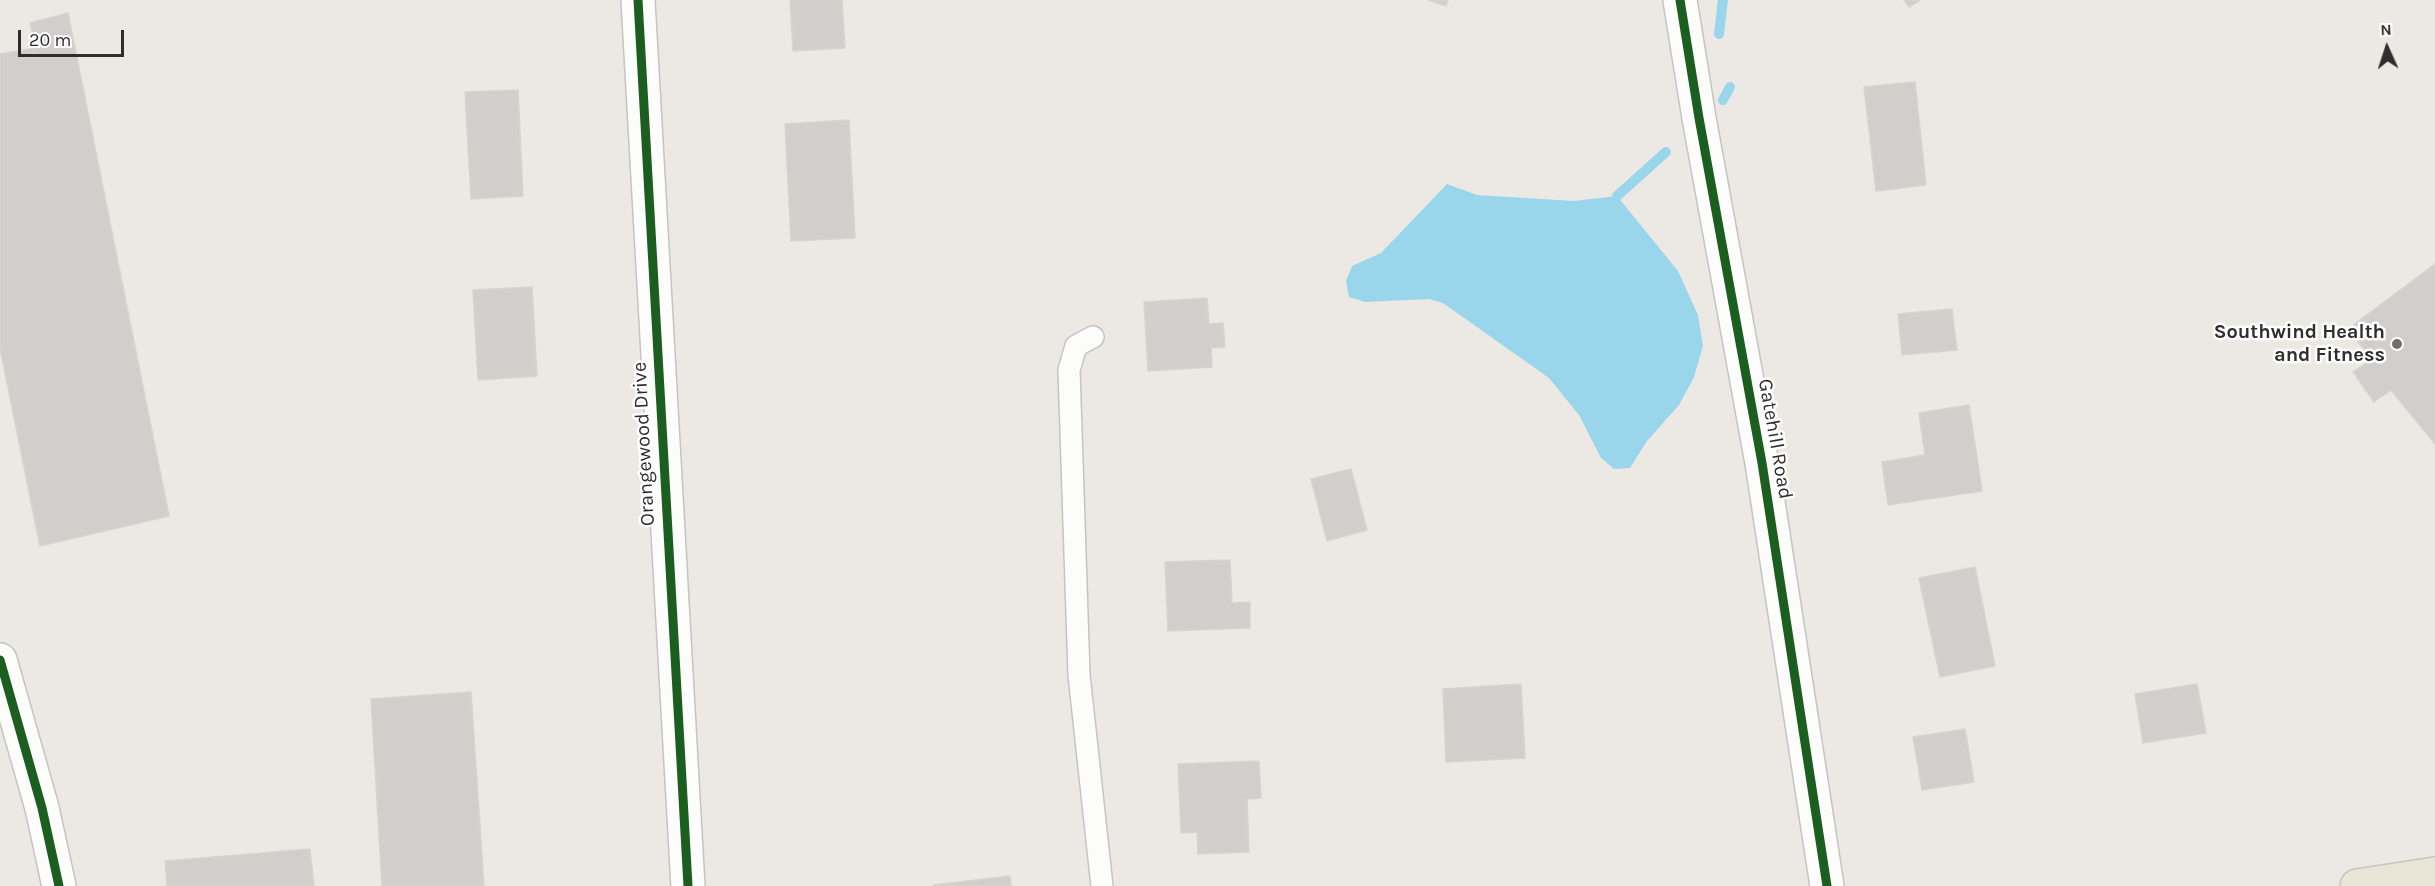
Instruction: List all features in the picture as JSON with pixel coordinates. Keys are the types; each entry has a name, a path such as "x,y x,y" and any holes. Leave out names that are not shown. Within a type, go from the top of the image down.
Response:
{"main road":[{"path":"2357,886 2435,874"}],"street":[{"name":"Orangewood Drive","path":"638,0 688,886"},
{"name":"Gatehill Road","path":"1680,0 1699,118 1762,463 1827,886"},
{"path":"0,660 42,808 59,886"}],"lane":[{"path":"1093,337 1076,346 1069,370 1079,675 1102,886"}],"water":[{"path":"1447,184 1477,195 1574,201 1617,196 1678,271 1698,315 1703,346 1694,377 1679,405 1647,441 1630,468 1614,469 1601,458 1579,415 1549,378 1443,303 1429,299 1365,302 1349,297 1346,281 1352,266 1381,253"}],"building":[{"path":"790,0 842,0 845,48 793,51"},
{"path":"1428,0 1448,0 1446,6"},
{"path":"1904,0 1920,0 1909,7"},
{"path":"68,13 169,516 40,546 0,348 0,54 36,48 30,23"},
{"path":"1915,82 1926,185 1876,191 1864,87"},
{"path":"518,90 523,196 471,199 465,92"},
{"path":"849,120 855,238 791,241 785,124"},
{"name":"Southwind Health and Fitness","path":"2435,264 2435,444 2391,390 2374,402 2353,372 2372,359 2348,329"},
{"path":"532,287 537,376 478,380 473,290"},
{"path":"1207,298 1209,324 1223,323 1225,347 1211,348 1212,367 1148,371 1144,302"},
{"path":"1952,309 1957,350 1902,355 1898,314"},
{"path":"1969,405 1982,491 1888,505 1882,462 1925,455 1919,413"},
{"path":"1351,469 1367,530 1327,541 1311,479"},
{"path":"1230,560 1232,603 1250,602 1250,628 1168,631 1165,562"},
{"path":"1975,567 1995,666 1940,677 1919,578"},
{"path":"1521,684 1525,758 1446,762 1443,689"},
{"path":"2197,684 2206,733 2143,743 2135,694"},
{"path":"471,692 484,886 382,886 371,699"},
{"path":"1965,729 1974,782 1922,790 1913,737"},
{"path":"1259,761 1261,798 1247,799 1249,852 1198,854 1197,832 1181,833 1178,764"},
{"path":"310,849 314,886 167,886 165,861"},
{"path":"1010,876 1011,886 934,886 934,885"}],"waterway":[{"path":"1719,34 1723,0"},
{"path":"1723,100 1730,87"},
{"path":"1617,196 1666,152"}],"cycle path":[{"path":"638,0 688,886"},
{"path":"1680,0 1699,118 1762,463 1827,886"},
{"path":"0,660 42,808 59,886"}],"place":[{"name":"Southwind Health and Fitness","path":"2397,344"}]}
